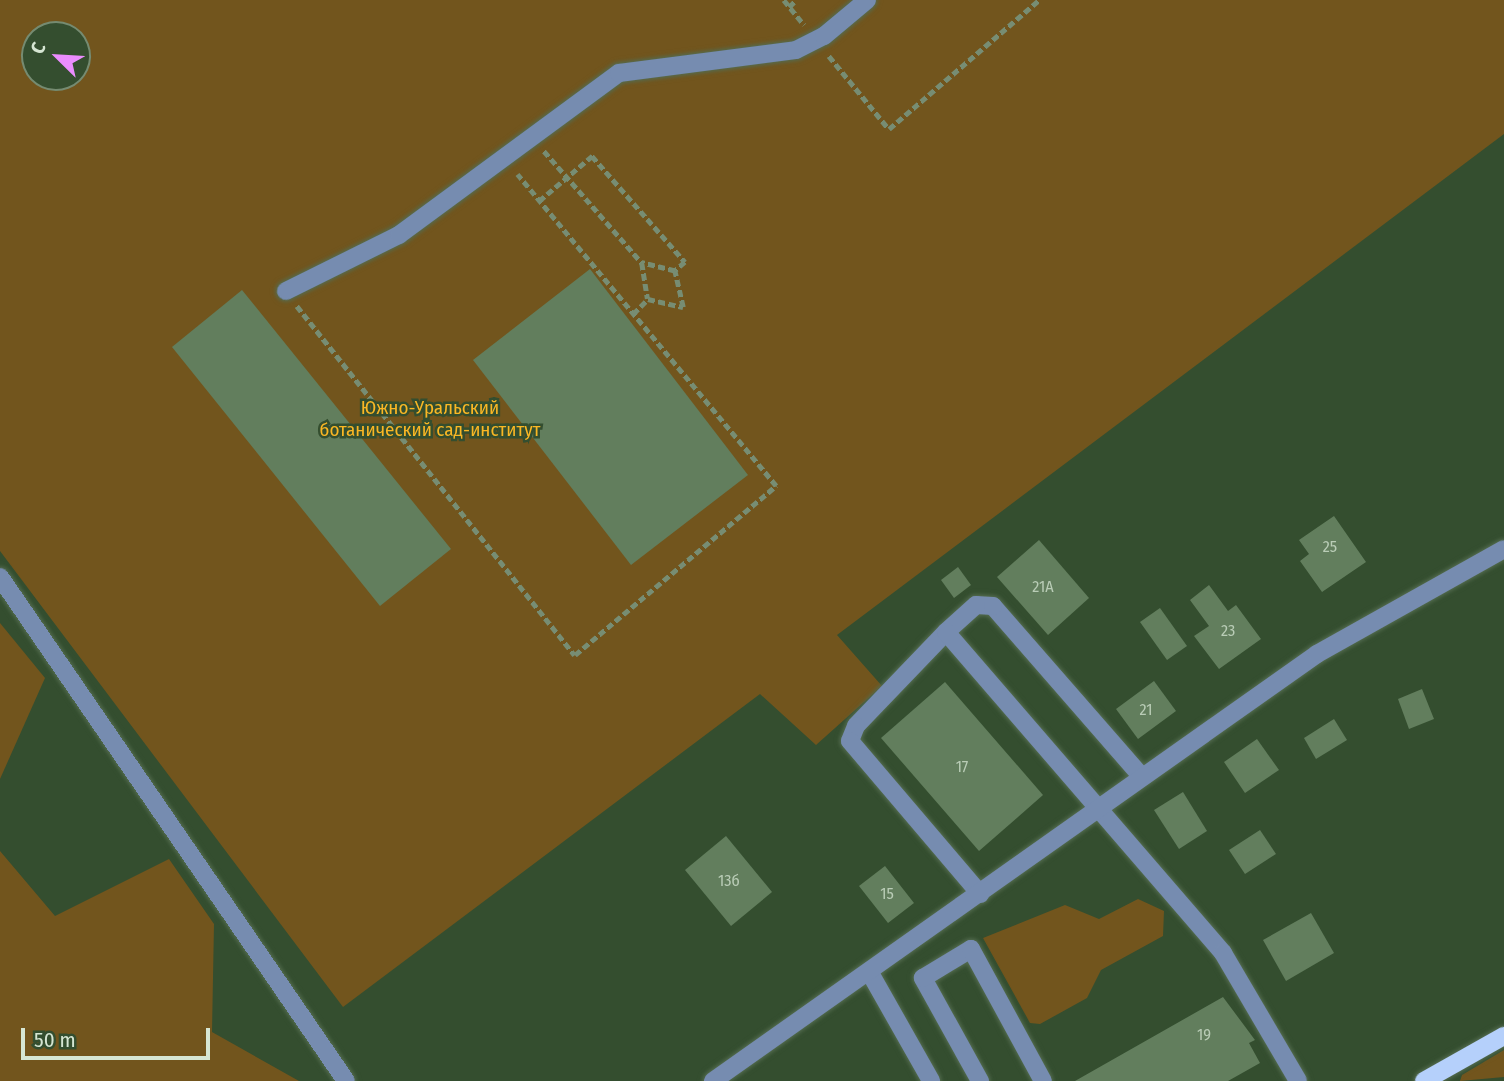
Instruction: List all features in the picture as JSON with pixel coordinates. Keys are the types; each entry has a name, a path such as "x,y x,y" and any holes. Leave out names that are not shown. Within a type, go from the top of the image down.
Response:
{"main road":[{"path":"1424,1081 1504,1035"}],"street":[{"path":"286,291 399,235 530,135 619,73 796,50 816,40 867,0"},
{"path":"713,1081 1346,634 1504,549"},
{"path":"0,578 346,1081"},
{"path":"981,894 850,741 856,726 946,632 976,605 993,606 1142,777"},
{"path":"946,632 1223,953 1293,1080"},
{"path":"981,1081 923,978 971,949 1043,1081"},
{"path":"870,972 931,1081"}],"path":[{"path":"783,0 789,6 796,0"},
{"path":"816,40 889,129 1040,0"},
{"path":"530,135 642,263 648,299"},
{"path":"286,291 575,654 776,486 502,156"},
{"path":"539,201 592,156 685,262 675,271"},
{"path":"642,263 675,271"},
{"path":"648,299 683,307 675,271"},
{"path":"633,314 648,299"}],"green space":[{"name":"Южно-Уральский ботанический сад-институт","path":"0,0 1504,0 1504,134 837,635 882,686 816,745 760,694 343,1007 0,551"},
{"path":"0,623 45,678 0,779"},
{"path":"0,851 55,916 169,859 214,924 212,1032 299,1081 0,1081"},
{"path":"1138,899 1164,911 1163,936 1101,970 1087,998 1040,1024 1030,1023 983,938 1065,905 1099,919"},
{"path":"1504,1050 1504,1077 1460,1081 1462,1075"}],"building":[{"path":"590,269 748,475 631,565 473,360"},
{"path":"242,290 451,549 380,606 172,347"},
{"path":"1334,516 1366,562 1322,592 1300,561 1309,554 1299,540"},
{"path":"1039,540 1089,598 1048,635 997,577"},
{"path":"958,567 971,585 954,598 941,580"},
{"path":"1209,585 1228,611 1236,605 1261,639 1219,669 1194,636 1209,626 1190,600"},
{"path":"1160,608 1187,646 1167,660 1140,622"},
{"path":"1154,681 1176,711 1138,739 1116,709"},
{"path":"945,682 1043,795 979,851 881,738"},
{"path":"1422,689 1434,719 1409,729 1398,699"},
{"path":"1334,719 1347,740 1316,759 1304,738"},
{"path":"1257,739 1279,770 1245,793 1224,762"},
{"path":"1183,792 1207,831 1179,849 1154,810"},
{"path":"1260,830 1276,854 1245,874 1229,850"},
{"path":"726,836 772,892 731,926 685,870"},
{"path":"885,866 914,903 888,923 859,886"},
{"path":"1311,913 1334,953 1286,981 1263,940"},
{"path":"1223,997 1255,1040 1249,1043 1260,1063 1228,1081 1075,1081"}]}
